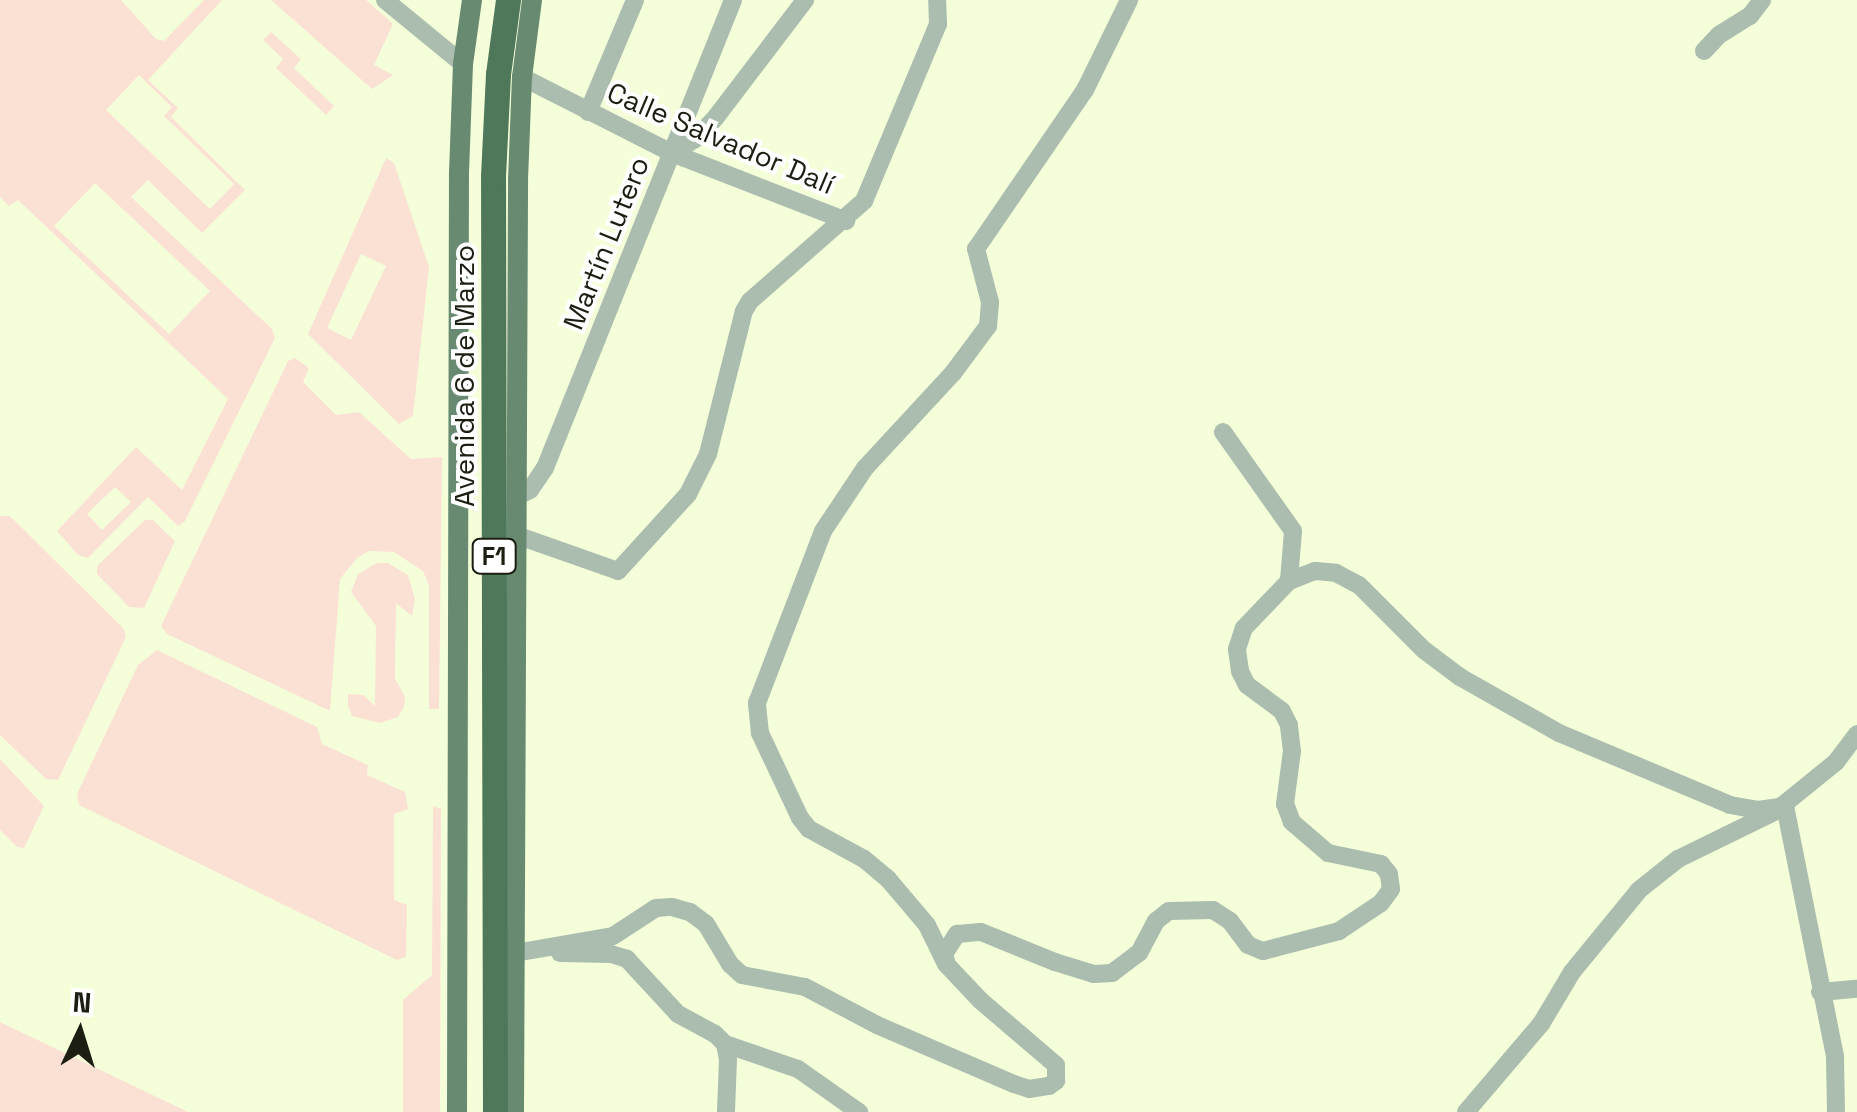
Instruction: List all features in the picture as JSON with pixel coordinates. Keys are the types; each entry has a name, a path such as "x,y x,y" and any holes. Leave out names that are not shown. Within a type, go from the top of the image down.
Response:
{"highway":[{"name":"Avenida 6 de Marzo","path":"479,1112 480,176 494,0"},
{"name":"Avenida 6 de Marzo","path":"495,1112 493,176 498,74 508,0"}],"main road":[{"name":"Avenida 6 de Marzo","path":"457,1112 456,495 463,64 472,0"},
{"name":"Avenida 6 de Marzo","path":"514,1112 522,76 532,0"}],"street":[{"path":"385,0 463,64"},
{"path":"588,112 634,0"},
{"name":"Martín Lutero","path":"516,497 530,490 545,468 733,0"},
{"path":"672,154 695,139 716,117 806,0"},
{"path":"516,535 618,571 688,494 700,474 750,301 846,221 864,200 938,24 937,0"},
{"path":"515,953 613,936 656,908 672,907 690,912 706,924 730,964 742,975 805,987 877,1025 1014,1084 1039,1089 1056,1081 1056,1065 980,1000 946,965 927,925 888,879 864,859 809,829 800,818 760,734 757,703 823,531 864,468 953,373 988,326 990,302 976,250 1085,90 1129,0"},
{"path":"1704,52 1720,34 1750,16 1762,0"},
{"name":"Calle Salvador Dalí","path":"522,76 672,154 846,221"},
{"path":"1222,432 1292,532 1295,547 1289,582"},
{"path":"946,965 944,954 956,934 981,932 1055,962 1094,974 1112,973 1139,953 1156,922 1169,911 1194,907 1213,910 1230,921 1248,945 1263,951 1339,930 1381,903 1391,889 1389,874 1382,864 1328,853 1292,822 1285,804 1292,751 1290,725 1282,711 1247,685 1240,671 1237,650 1244,628 1289,582 1314,571 1336,573 1370,593 1424,650 1460,676 1559,733 1651,776 1730,805 1782,808"},
{"path":"1466,1112 1541,1024 1572,972 1639,890 1678,859 1782,808 1836,762 1857,734"},
{"path":"1782,808 1835,1056 1836,1112"},
{"path":"515,953 611,954 626,959 678,1014 725,1044 798,1069 859,1112"},
{"path":"1820,992 1857,990"},
{"path":"725,1044 726,1112"}],"shaded area":[{"path":"0,0 121,0 156,39 164,41 204,0 222,0 148,80 178,108 171,117 245,190 202,233 148,180 131,197 272,329 275,338 185,521 178,526 148,497 88,558 78,555 57,531 136,447 182,490 228,399 18,200 9,206 0,197","holes":["139,75 172,107 164,116 234,184 210,209 106,110","95,183 210,291 169,334 54,226","115,487 131,502 102,530 87,514"]},
{"path":"271,0 366,0 393,24 374,65 393,75 372,89"},
{"path":"271,32 301,59 294,68 334,106 326,115 276,68 283,59 263,40"},
{"path":"386,158 394,163 429,267 413,416 399,424 308,334","holes":["361,254 386,266 351,340 327,328"]},
{"path":"295,358 309,368 303,382 336,415 359,412 411,459 442,457 439,709 429,709 429,586 423,571 394,552 369,551 358,557 340,579 330,711 167,634 161,626 288,361"},
{"path":"0,516 10,516 124,629 126,637 58,780 46,779 0,735"},
{"path":"145,520 153,520 175,541 144,608 129,607 97,574 97,566"},
{"path":"377,563 388,563 408,575 415,599 412,616 396,603 395,678 405,697 404,707 398,717 380,723 352,716 348,705 348,694 363,695 375,706 376,626 351,592 358,574"},
{"path":"157,650 317,727 322,744 368,765 367,775 405,792 408,809 394,814 394,900 407,905 406,957 397,960 79,805 77,794 138,665"},
{"path":"0,759 44,806 24,848 17,847 0,830"},
{"path":"433,806 441,809 440,1112 403,1112 403,1000 432,975"},
{"path":"0,1022 188,1112 0,1112"}]}
